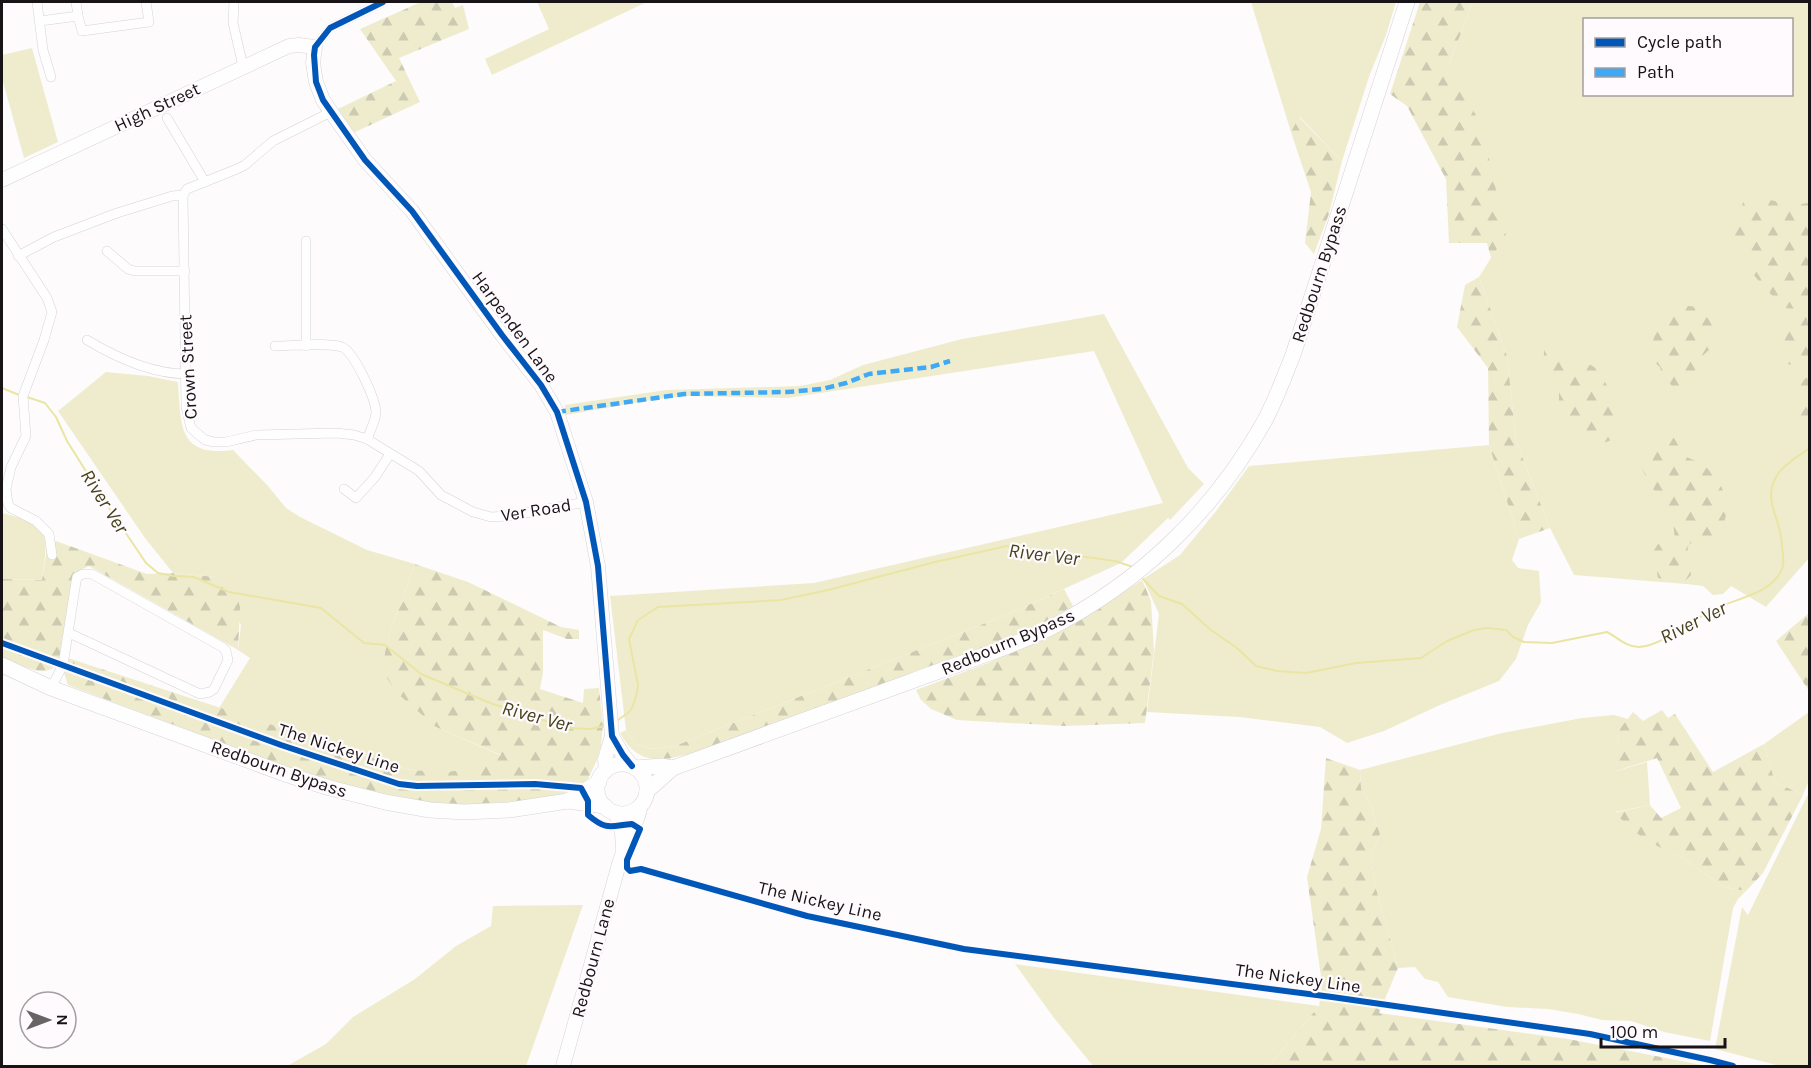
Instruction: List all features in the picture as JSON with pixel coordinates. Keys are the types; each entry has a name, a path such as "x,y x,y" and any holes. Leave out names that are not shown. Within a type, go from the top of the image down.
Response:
{"main road":[{"name":"Redbourn Bypass","path":"644,798 673,768 985,654 1046,629 1095,603 1127,581 1160,554 1195,520 1239,463 1265,420 1281,385 1293,355 1407,2"},
{"name":"Redbourn Bypass","path":"2,665 51,688 285,774 384,802 430,810 464,812 509,810 568,801 610,809"},
{"path":"616,765 634,767 645,780 644,798 630,812 610,809 598,795 602,776 616,765"},
{"name":"Redbourn Bypass","path":"634,767 673,768"},
{"name":"Redbourn Bypass","path":"568,801 602,776"}],"street":[{"path":"37,2 43,50 51,77"},
{"path":"76,2 82,31 149,22 146,2"},
{"path":"315,47 330,28 382,2"},
{"path":"233,5 233,22 243,66"},
{"path":"40,21 78,16"},
{"name":"High Street","path":"2,180 164,112 243,66 289,46 315,47"},
{"name":"Harpenden Lane","path":"315,47 316,82 331,112 365,160 412,211 501,335 541,385 557,412 586,502 598,566 612,725 622,755 634,767"},
{"path":"164,112 205,182"},
{"path":"18,256 54,237 117,213 172,196 183,195 187,189 245,165 273,141 331,112"},
{"name":"Crown Street","path":"183,195 188,419 191,428 205,440 222,443 256,435 336,433 354,435 367,440"},
{"path":"2,229 47,297 52,312 23,396 26,436 11,466 7,498 11,508 36,521 49,534 52,555"},
{"path":"306,241 306,346"},
{"path":"107,251 128,269 135,271 185,271"},
{"path":"87,340 125,360 158,371 187,374"},
{"path":"275,346 340,346 348,351 355,360 375,407 375,417 367,440"},
{"name":"Ver Road","path":"367,440 419,471 441,495 473,512 491,517 509,516 586,502"},
{"path":"344,489 356,498 375,477 390,454"},
{"path":"51,688 63,665 77,577 88,573 222,647 228,655 228,660 214,689 206,694 200,694 69,633"},
{"name":"Harpenden Lane","path":"602,776 612,725"},
{"name":"Redbourn Lane","path":"563,1066 623,849 638,818 644,798"},
{"name":"Redbourn Lane","path":"610,809 622,832 623,849"}],"green space":[{"path":"421,2 452,2 455,8 463,5 469,29 399,58 420,102 353,133 338,109 396,81 360,29"},
{"path":"537,2 647,2 492,75 485,59 549,29"},
{"path":"1251,2 1396,2 1342,161 1300,117 1291,132"},
{"path":"1420,2 1473,2 1449,64 1482,127 1506,235 1491,258 1487,243 1449,243 1446,179 1407,106 1390,94"},
{"path":"1473,2 1809,2 1809,558 1766,607 1731,586 1723,594 1713,595 1703,586 1574,575 1550,528 1516,441 1507,356 1479,277 1506,234 1449,64"},
{"path":"32,48 58,142 24,158 2,78 2,55"},
{"path":"1299,117 1342,161 1329,214 1314,254 1305,243 1311,192 1291,132"},
{"path":"1762,198 1792,205 1809,203 1809,304 1799,309 1784,308 1750,270 1736,245 1736,229 1744,200"},
{"path":"1479,277 1507,356 1516,441 1550,528 1519,539 1489,445 1488,368 1457,327 1465,285"},
{"path":"1667,303 1702,308 1714,328 1717,339 1716,351 1709,350 1700,359 1690,390 1680,395 1662,375 1660,367 1652,360 1657,350 1653,341 1655,332 1652,316 1659,315"},
{"path":"1104,314 1188,468 1204,484 1170,520 1168,518 1121,563 1006,615 675,746 651,749 635,744 626,730 610,596 814,583 1163,503 1094,351 788,398 688,396 657,399 566,415 565,405 666,390 800,386 830,380 863,365 962,339"},
{"path":"1796,315 1806,316 1808,324 1810,341 1809,421 1798,421 1790,413 1799,384 1807,377 1806,366 1786,364 1781,356 1779,342 1785,340 1786,318"},
{"path":"1553,342 1577,363 1594,367 1603,379 1616,407 1620,424 1614,438 1604,443 1588,441 1580,434 1569,415 1559,405 1559,392 1547,376 1544,366 1545,346"},
{"path":"106,372 148,376 178,382 182,425 192,443 202,449 233,450 286,508 300,517 367,550 415,564 388,637 436,727 502,756 472,769 438,773 407,769 219,708 250,658 238,650 241,625 216,577 173,573 145,538 58,411"},
{"path":"1674,438 1685,455 1700,463 1716,479 1722,488 1727,508 1721,529 1714,538 1702,545 1689,543 1691,575 1684,582 1658,578 1653,552 1658,544 1673,545 1675,540 1672,512 1649,484 1642,468 1653,441"},
{"path":"1489,445 1519,539 1512,560 1518,568 1539,571 1541,602 1528,625 1516,659 1499,681 1384,731 1347,743 1320,727 1239,717 1147,712 1159,614 1143,579 1180,555 1249,466"},
{"path":"2,513 30,522 43,534 46,552 42,580 2,579"},
{"path":"56,541 147,574 173,573 216,577 234,586 240,607 238,650 89,566 73,574 59,661 54,667 41,671 33,670 2,657 2,579 42,580 47,548"},
{"path":"415,564 468,582 561,627 579,630 579,639 567,639 543,630 543,673 540,689 583,703 584,689 599,688 603,724 601,746 588,779 571,791 547,799 467,805 411,802 317,779 68,685 64,673 68,658 407,769 444,772 478,766 501,755 436,727 397,693 387,678 384,659 388,637"},
{"path":"1142,580 1151,601 1154,651 1145,723 1065,726 957,720 931,709 921,700 916,690 988,663 1067,628"},
{"path":"1064,589 1073,606 1041,624 940,666 702,750 666,759 646,757 636,753 620,733 626,730 635,744 651,749 675,746 1006,615"},
{"path":"1809,613 1809,691 1776,641"},
{"path":"1662,710 1668,718 1675,714 1713,772 1764,744 1775,782 1803,795 1763,873 1746,891 1724,887 1684,859 1645,840 1614,813 1650,805 1661,818 1681,808 1657,758 1616,771 1619,730 1633,712 1643,721"},
{"path":"1809,712 1809,780 1803,795 1775,782 1764,744"},
{"path":"1614,715 1628,719 1619,730 1617,771 1647,762 1650,805 1615,812 1645,839 1684,859 1724,887 1746,891 1733,908 1710,1041 1664,1032 1631,1021 1602,1020 1548,1009 1507,1007 1448,997 1438,982 1425,979 1415,967 1398,968 1375,885 1371,856 1380,834 1370,803 1361,789 1360,770 1502,733 1582,718"},
{"path":"1326,758 1360,770 1361,789 1370,803 1380,834 1371,856 1375,885 1398,968 1379,1013 1568,1039 1702,1066 1269,1066 1319,1006 1322,984 1307,877 1321,829"},
{"path":"1809,792 1809,1066 1780,1066 1715,1049 1742,907 1748,915"},
{"path":"583,905 526,1066 287,1066 326,1044 353,1017 415,979 456,946 491,926 493,906"},
{"path":"1015,964 1319,1006 1269,1066 1093,1066 1054,1018"}],"waterway":[{"name":"River Ver","path":"2,388 19,395"},
{"name":"River Ver","path":"27,397 45,403 56,417 67,441 111,511 146,563 158,573 194,577 229,592 321,608 364,643 385,645 421,674 490,703 568,728 590,729 605,726"},
{"name":"River Ver","path":"1143,579 1159,596 1182,604 1256,666 1277,671 1306,673 1356,663 1421,658 1447,641 1474,630 1487,628 1506,630 1513,637 1524,642 1552,643 1607,632 1630,645 1648,646 1712,610 1763,590 1778,576 1783,566 1783,556 1780,532 1771,497 1772,488 1775,479 1786,465 1810,448"},
{"name":"River Ver","path":"615,722 632,708 637,693 638,685 629,639 638,620 658,607 781,600 1007,546 1115,561 1133,567"}],"marked path":[{"path":"557,412 684,394 822,389 869,374 931,367 950,361"}],"cycle path":[{"path":"383,2 330,28 315,47 316,82 323,100 365,160 412,211 541,385 557,412 586,502 598,566 612,736 632,766"},
{"name":"The Nickey Line","path":"2,643 281,745 399,784 417,786 535,784 581,788 588,801 588,815 594,820 609,826 632,824 640,829 627,860 627,868 630,871 641,869 807,916 964,949 1332,997 1590,1034 1733,1066"}]}
